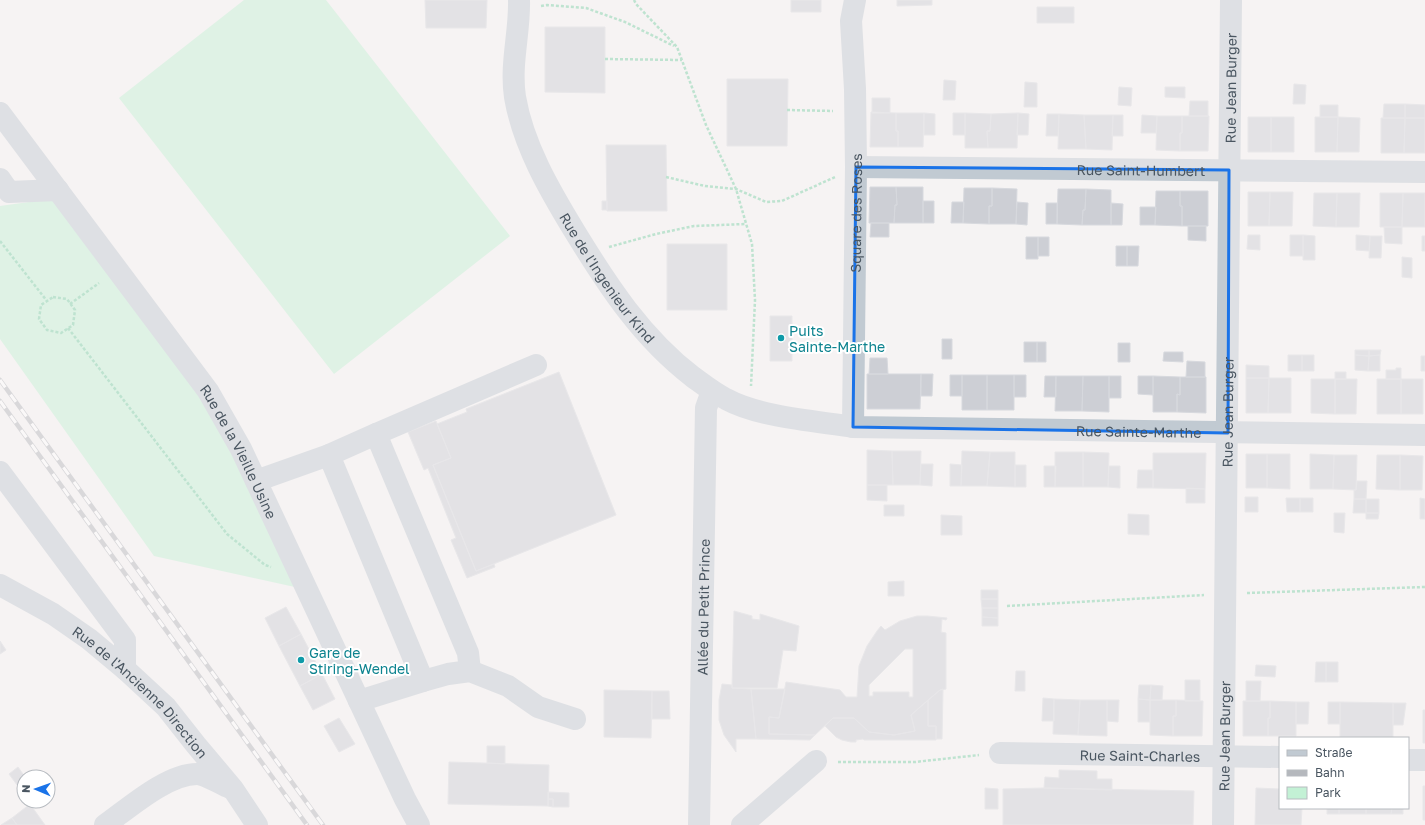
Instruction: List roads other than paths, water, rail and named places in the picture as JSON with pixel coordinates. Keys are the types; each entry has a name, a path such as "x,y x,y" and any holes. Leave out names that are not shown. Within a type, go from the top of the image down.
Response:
{"street":[{"name":"Square des Roses","path":"853,428 856,111 851,21 855,0"},
{"name":"Rue Jean Burger","path":"1223,825 1231,0"},
{"name":"Rue de l'Ingenieur Kind","path":"520,6 514,80 520,116 529,144 541,172 563,212 619,300 646,334 675,363 712,391 727,400 750,409 853,428"},
{"name":"Rue de la Vieille Usine","path":"0,113 208,391 241,449 405,799 419,825"},
{"name":"Rue Saint-Humbert","path":"856,167 1425,172"},
{"path":"0,180 9,192 58,190"},
{"path":"256,481 329,455 536,366"},
{"name":"Allée du Petit Prince","path":"699,825 706,408 712,391"},
{"name":"Rue Sainte-Marthe","path":"853,428 1425,435"},
{"path":"376,434 468,653 470,671"},
{"path":"329,455 423,680"},
{"path":"0,472 124,640 125,669"},
{"name":"Rue de l'Ancienne Direction","path":"0,585 53,614 89,640 125,669 166,707 233,789 257,825"},
{"path":"359,701 423,680 470,671 508,686 538,707 575,719"},
{"name":"Rue Saint-Charles","path":"1000,753 1279,757"},
{"path":"1409,760 1425,760"},
{"path":"742,825 816,761"},
{"path":"105,825 158,787 176,778 198,774 233,789"}],"railway":[{"path":"0,380 323,825"},
{"path":"0,401 307,825"}],"place":[{"name":"Puits Sainte-Marthe","path":"781,338"},
{"name":"Gare de Stiring-Wendel","path":"301,660"}]}
